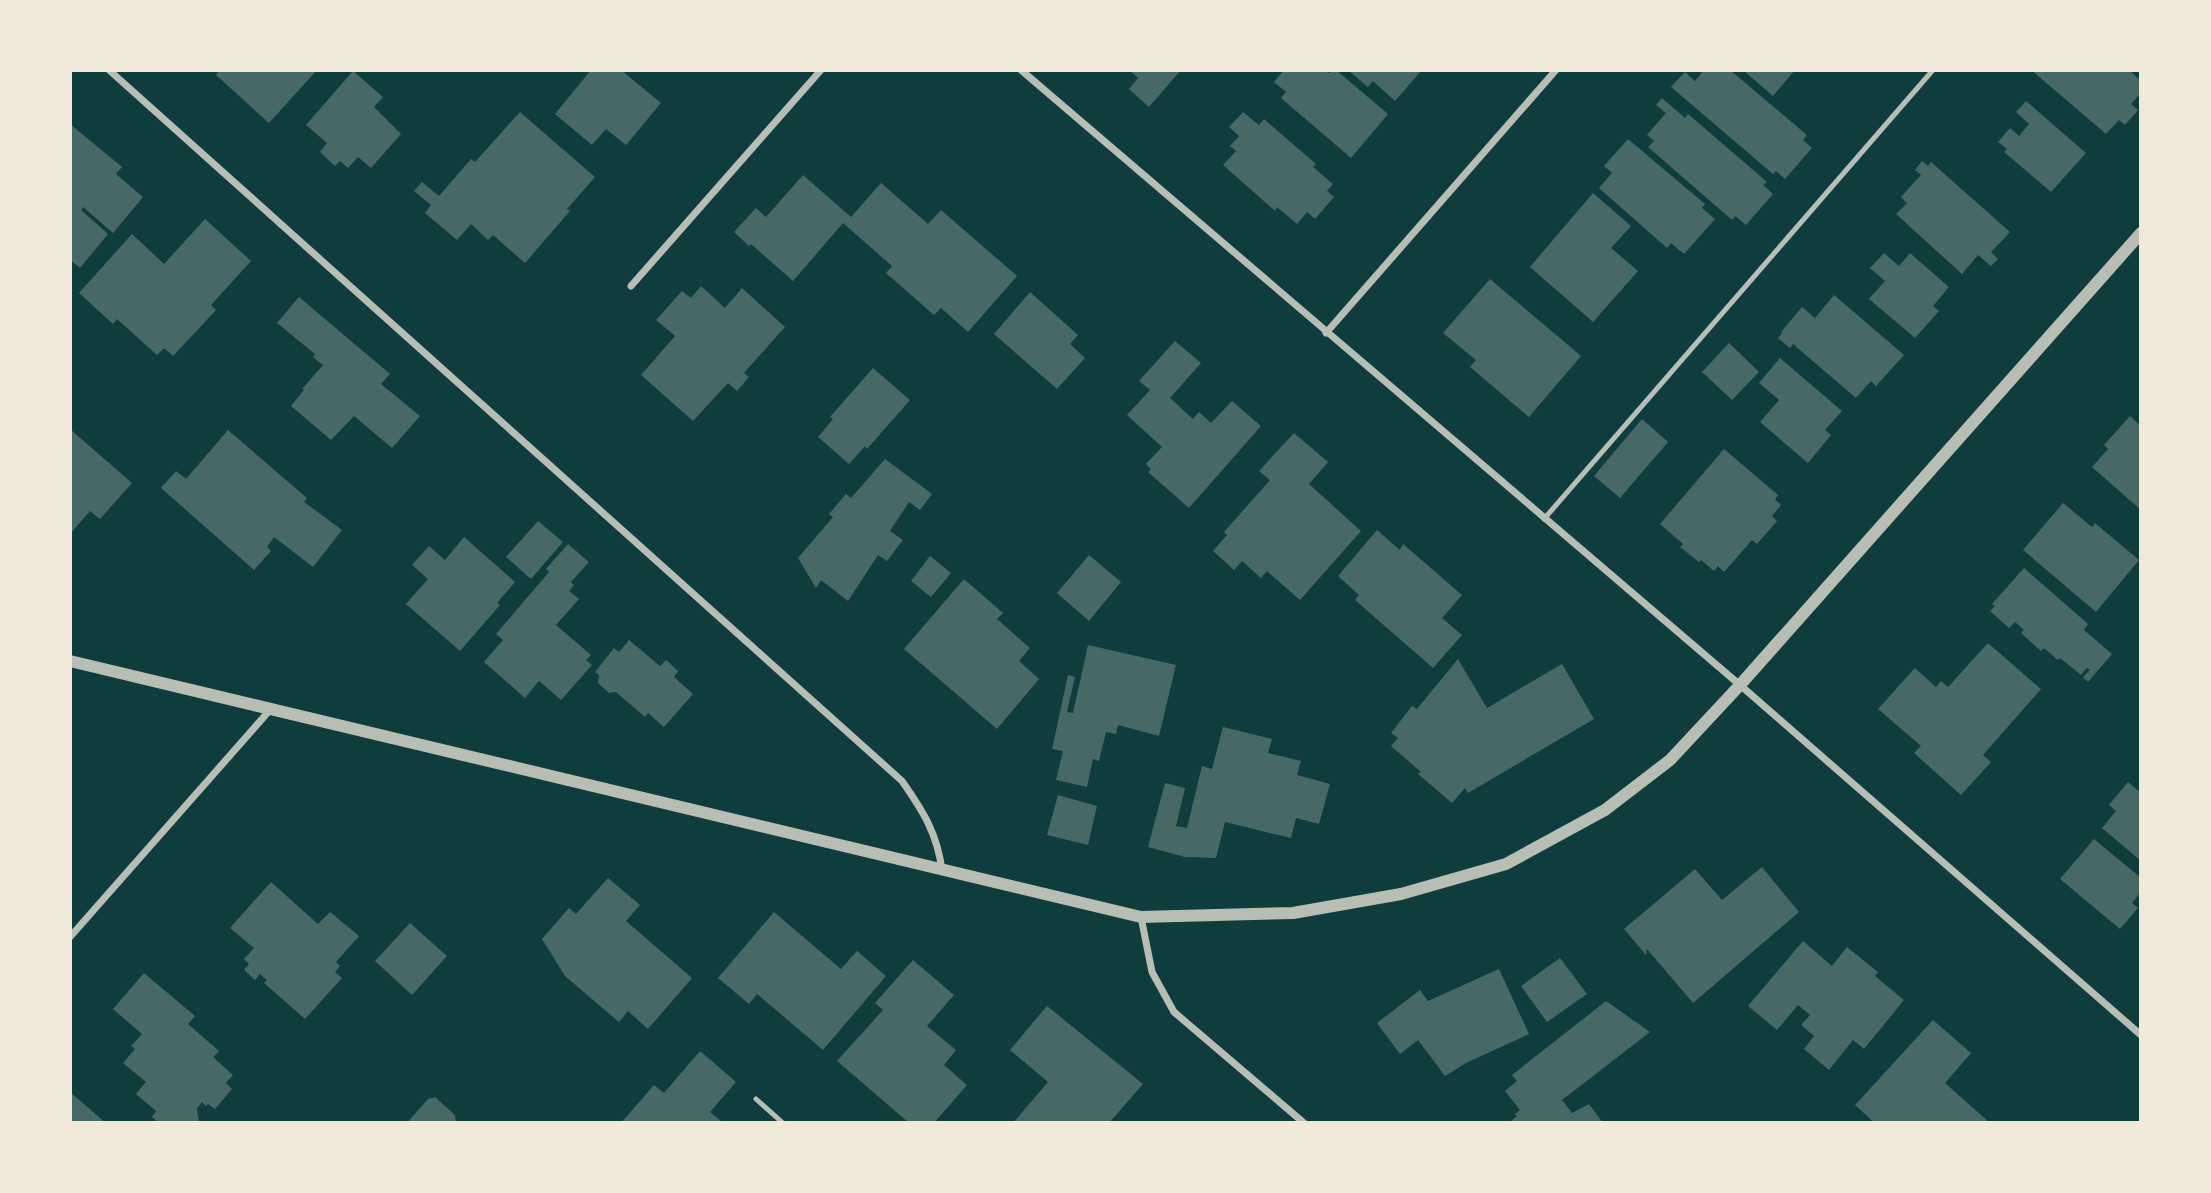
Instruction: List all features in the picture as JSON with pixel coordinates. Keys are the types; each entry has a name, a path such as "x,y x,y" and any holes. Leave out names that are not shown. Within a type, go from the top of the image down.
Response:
{"street":[{"path":"109,70 902,781 928,818 939,849 942,870"},
{"path":"631,286 821,70"},
{"path":"1021,70 1740,685 2141,1035"},
{"path":"1326,333 1556,70"},
{"path":"70,661 1142,917 1293,913 1401,894 1506,864 1605,810 1670,760 1740,685 2141,233"},
{"path":"70,937 270,710"},
{"path":"1142,917 1152,972 1174,1012 1304,1123"}],"lane":[{"path":"1544,519 1933,70"},
{"path":"756,1099 783,1123"}],"building":[{"path":"220,70 317,70 269,123 216,75"},
{"path":"591,70 621,70 661,103 626,145 606,129 592,145 555,114"},
{"path":"1129,70 1181,70 1149,107 1129,89 1138,78"},
{"path":"1284,70 1325,70 1329,73 1336,70 1388,114 1351,158 1281,98 1286,92 1274,82"},
{"path":"1348,70 1422,70 1395,101 1373,81 1368,87"},
{"path":"1704,70 1730,70 1807,135 1803,140 1812,148 1785,179 1776,171 1773,174 1671,87 1685,72 1695,81"},
{"path":"1743,70 1795,70 1773,96"},
{"path":"2031,70 2129,70 2141,81 2141,93 2131,104 2138,110 2125,125 2119,120 2106,134"},
{"path":"353,71 383,97 374,107 401,134 371,168 358,157 348,168 340,161 335,166 320,152 327,143 306,125"},
{"path":"1662,98 1685,118 1688,114 1767,182 1763,185 1773,194 1746,225 1735,216 1732,220 1648,147 1654,141 1647,135 1666,113 1656,105"},
{"path":"2026,101 2086,153 2051,192 2004,152 2007,149 1998,142 2010,128 2019,136 2029,124 2016,112"},
{"path":"520,112 595,177 525,263 493,235 488,240 471,224 457,240 425,213 431,205 414,191 422,182 439,196 471,159 475,162"},
{"path":"1243,112 1259,125 1264,119 1316,164 1313,167 1333,184 1327,191 1334,197 1315,219 1307,212 1297,224 1277,207 1275,211 1223,165 1236,151 1230,146 1239,136 1229,127"},
{"path":"70,124 122,167 116,174 143,197 113,233 83,207 81,210 108,234 80,268 70,260"},
{"path":"1628,139 1705,204 1702,208 1715,219 1684,254 1671,243 1667,248 1599,188 1612,173 1604,166"},
{"path":"1922,161 1928,166 1931,162 2010,232 1991,252 1998,259 1991,266 1978,255 1962,274 1896,214 1907,203 1901,197 1921,175 1915,170"},
{"path":"803,175 851,217 881,183 928,224 941,210 1017,276 968,332 941,308 934,315 886,273 892,266 843,223 793,281 734,232 756,208 766,217"},
{"path":"1593,193 1631,226 1611,248 1638,271 1593,322 1530,267"},
{"path":"205,219 251,261 211,305 216,310 173,356 164,348 157,355 117,319 113,324 79,293 132,234 164,264"},
{"path":"1884,253 1899,266 1910,253 1949,287 1933,306 1939,311 1915,338 1869,299 1885,281 1870,268"},
{"path":"1490,279 1581,356 1529,417 1470,367 1476,360 1443,333"},
{"path":"701,286 725,308 742,288 785,327 744,373 749,377 737,391 728,383 693,421 641,375 675,336 656,320 682,291 691,298"},
{"path":"1030,292 1078,335 1070,344 1085,358 1057,389 994,334"},
{"path":"1834,295 1904,355 1876,386 1871,381 1856,398 1793,344 1790,348 1778,338 1802,307 1815,318"},
{"path":"299,297 390,374 381,384 420,416 392,448 354,416 331,440 291,406 323,365 313,357 315,354 277,323"},
{"path":"1175,341 1201,363 1170,398 1193,419 1199,412 1211,423 1232,401 1261,426 1189,508 1148,472 1151,469 1146,464 1162,447 1127,415 1150,390 1139,381"},
{"path":"1729,343 1759,372 1732,400 1702,372"},
{"path":"1780,358 1842,411 1825,430 1831,435 1808,463 1760,422 1779,400 1759,383"},
{"path":"873,368 910,400 867,449 865,446 849,464 818,437 833,419 830,417"},
{"path":"2130,416 2141,426 2141,510 2092,467 2108,449 2104,445"},
{"path":"1642,419 1668,442 1620,498 1594,476"},
{"path":"70,429 132,483 100,519 90,511 70,534"},
{"path":"228,430 307,498 304,502 342,530 313,567 274,537 267,547 271,551 254,570 161,488 176,471 186,479"},
{"path":"1294,433 1328,462 1309,484 1361,531 1300,600 1267,571 1261,578 1242,561 1234,570 1213,551 1227,535 1224,532 1270,480 1259,471"},
{"path":"1724,449 1778,495 1775,500 1781,505 1772,516 1777,521 1757,544 1752,540 1724,572 1718,566 1714,571 1701,560 1699,562 1680,547 1683,544 1660,524"},
{"path":"885,459 932,494 920,510 909,502 890,531 903,540 887,561 878,555 848,601 821,580 816,588 798,558 833,517 829,514 846,494 851,498"},
{"path":"2063,503 2092,527 2095,523 2139,560 2096,612 2023,550"},
{"path":"538,521 563,542 531,579 506,557"},
{"path":"1377,530 1400,550 1403,544 1462,595 1442,618 1462,635 1433,668 1355,600 1359,595 1338,576"},
{"path":"464,537 515,582 497,603 500,605 460,651 406,604 428,579 412,565 429,546 445,560"},
{"path":"568,544 589,562 571,582 574,585 569,591 579,599 556,625 591,655 586,660 592,665 561,700 539,681 525,698 484,662 503,640 496,634 549,572 546,569"},
{"path":"1089,555 1121,582 1089,621 1057,593"},
{"path":"930,556 951,573 931,597 911,581"},
{"path":"2024,568 2088,624 2084,630 2112,654 2088,682 2083,677 2090,670 2087,668 2081,675 2044,648 2041,651 2021,633 2024,630 2015,622 2009,628 1990,611 1995,606 1992,604"},
{"path":"964,579 1003,613 997,619 1030,648 1019,661 1039,679 997,729 904,649"},
{"path":"629,640 660,666 666,660 678,671 674,677 693,694 664,727 648,713 645,717 616,692 609,693 598,683 599,675 595,672 614,648 619,652"},
{"path":"1988,643 2041,689 1983,755 1991,762 1961,795 1914,753 1921,746 1878,709 1915,668 1936,687 1941,681 1948,687"},
{"path":"1088,645 1176,665 1159,736 1118,725 1116,734 1106,732 1099,761 1093,759 1087,787 1056,780 1063,751 1052,749 1068,675 1075,677 1067,712 1073,713"},
{"path":"1458,659 1487,708 1562,664 1594,719 1468,793 1465,788 1452,803 1391,746 1398,738 1391,733 1412,706 1417,709"},
{"path":"1223,727 1272,739 1268,753 1301,761 1297,775 1330,784 1319,824 1296,818 1291,838 1225,822 1216,858 1185,857 1148,847 1165,783 1185,788 1176,826 1187,828 1202,766 1212,769"},
{"path":"2128,782 2141,793 2141,861 2102,828 2116,811 2109,805"},
{"path":"1058,795 1097,806 1088,845 1047,835"},
{"path":"2094,839 2141,878 2141,892 2132,903 2138,908 2120,929 2060,879"},
{"path":"1762,867 1799,912 1693,1003 1647,949 1646,955 1624,929 1695,869 1722,900"},
{"path":"608,878 640,905 626,921 692,978 648,1029 628,1011 619,1022 565,976 542,939 569,908 576,914"},
{"path":"271,882 318,924 330,912 359,936 336,962 340,966 335,972 342,978 305,1019 264,983 267,980 260,974 255,980 244,970 249,964 244,959 254,948 230,928"},
{"path":"774,912 841,969 857,951 886,976 823,1050 757,994 749,1004 718,978"},
{"path":"410,923 447,956 412,995 375,961"},
{"path":"1803,941 1832,966 1847,947 1878,972 1875,976 1904,1000 1864,1049 1853,1040 1829,1070 1804,1049 1814,1036 1801,1025 1810,1015 1798,1005 1777,1030 1748,1006"},
{"path":"1560,958 1587,994 1547,1022 1521,986"},
{"path":"913,960 954,995 927,1026 956,1050 944,1065 967,1085 934,1123 909,1123 837,1061 883,1010 875,1003"},
{"path":"1499,969 1529,1034 1466,1063 1445,1076 1418,1040 1400,1054 1377,1023 1420,990 1428,1001"},
{"path":"144,973 195,1016 188,1024 219,1051 213,1057 233,1075 226,1083 232,1089 215,1109 202,1102 197,1108 199,1123 159,1123 152,1117 156,1111 136,1094 146,1082 123,1063 135,1049 131,1046 142,1034 113,1009"},
{"path":"1606,1001 1650,1032 1562,1100 1572,1113 1589,1104 1603,1123 1509,1123 1520,1110 1505,1091 1517,1081 1512,1075"},
{"path":"1047,1006 1143,1084 1109,1123 1013,1123 1048,1082 1010,1050"},
{"path":"1933,1020 1971,1053 1945,1083 1990,1123 1875,1123 1855,1105"},
{"path":"700,1051 736,1082 710,1112 721,1121 719,1123 621,1123 654,1085 664,1093"},
{"path":"70,1092 106,1123 70,1123"},
{"path":"435,1097 455,1115 456,1123 407,1123 428,1099"}]}
